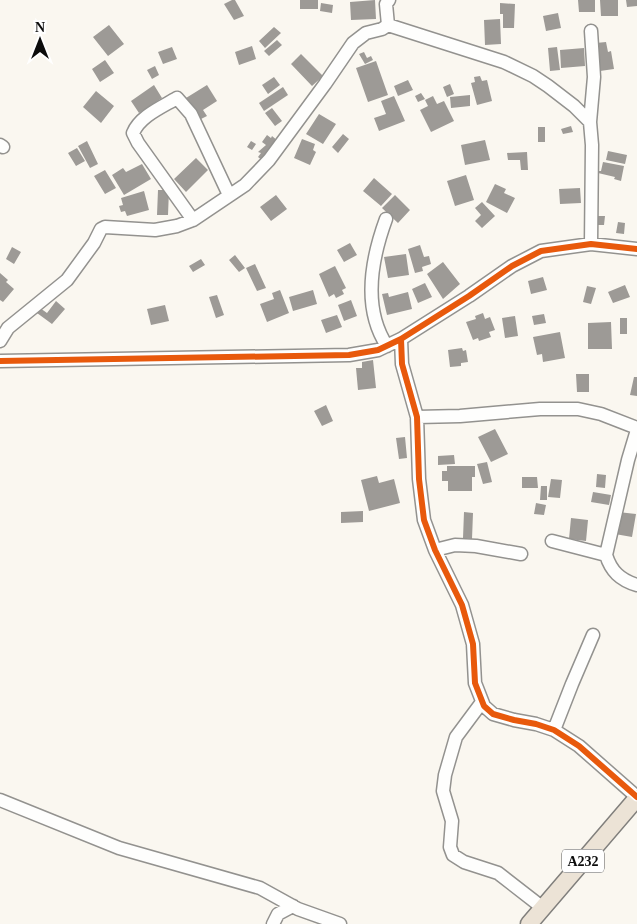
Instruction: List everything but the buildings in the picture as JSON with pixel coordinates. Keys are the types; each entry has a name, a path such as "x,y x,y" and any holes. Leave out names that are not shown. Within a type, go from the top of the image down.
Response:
{"main road":[{"name":"A232","path":"529,924 637,797"}],"street":[{"path":"386,1 388,25"},
{"path":"0,341 8,328 67,280 94,243 101,229 105,227 154,230 177,226 193,220 245,185 269,160 325,84 353,42 366,33 388,25 504,62 548,86 574,106 590,122"},
{"path":"591,244 592,145 590,122 594,76 592,31"},
{"path":"193,220 138,143 133,133 137,124 155,110 177,98 181,101 191,114 229,195"},
{"path":"386,219 373,262 371,299 376,325 380,336 387,346"},
{"path":"0,361 349,355 378,350 401,339 470,296 512,266 541,251 591,244 637,249"},
{"path":"401,339 402,364 417,417 419,479 424,520 435,550 462,605 469,626 473,644 475,683 484,706 493,714 554,730 579,746 637,797"},
{"path":"417,417 460,416 540,409 578,409 601,414 637,429 606,555 609,566 617,576 637,585"},
{"path":"552,541 606,555"},
{"path":"435,550 455,545 476,546 521,554"},
{"path":"554,730 593,636"},
{"path":"482,702 456,737 445,775 443,791 452,821 450,847 453,856 464,862 498,873 543,908"},
{"path":"0,800 120,848 260,888 293,906 340,924"},
{"path":"273,924 278,914 293,906"}],"cycle path":[{"path":"0,361 349,355 378,350 401,339 512,266 541,251 591,244 637,249"},
{"path":"401,339 402,364 417,417 419,479 424,520 435,550 462,605 473,644 475,683 484,706 493,714 554,730 579,746 637,797"}]}
